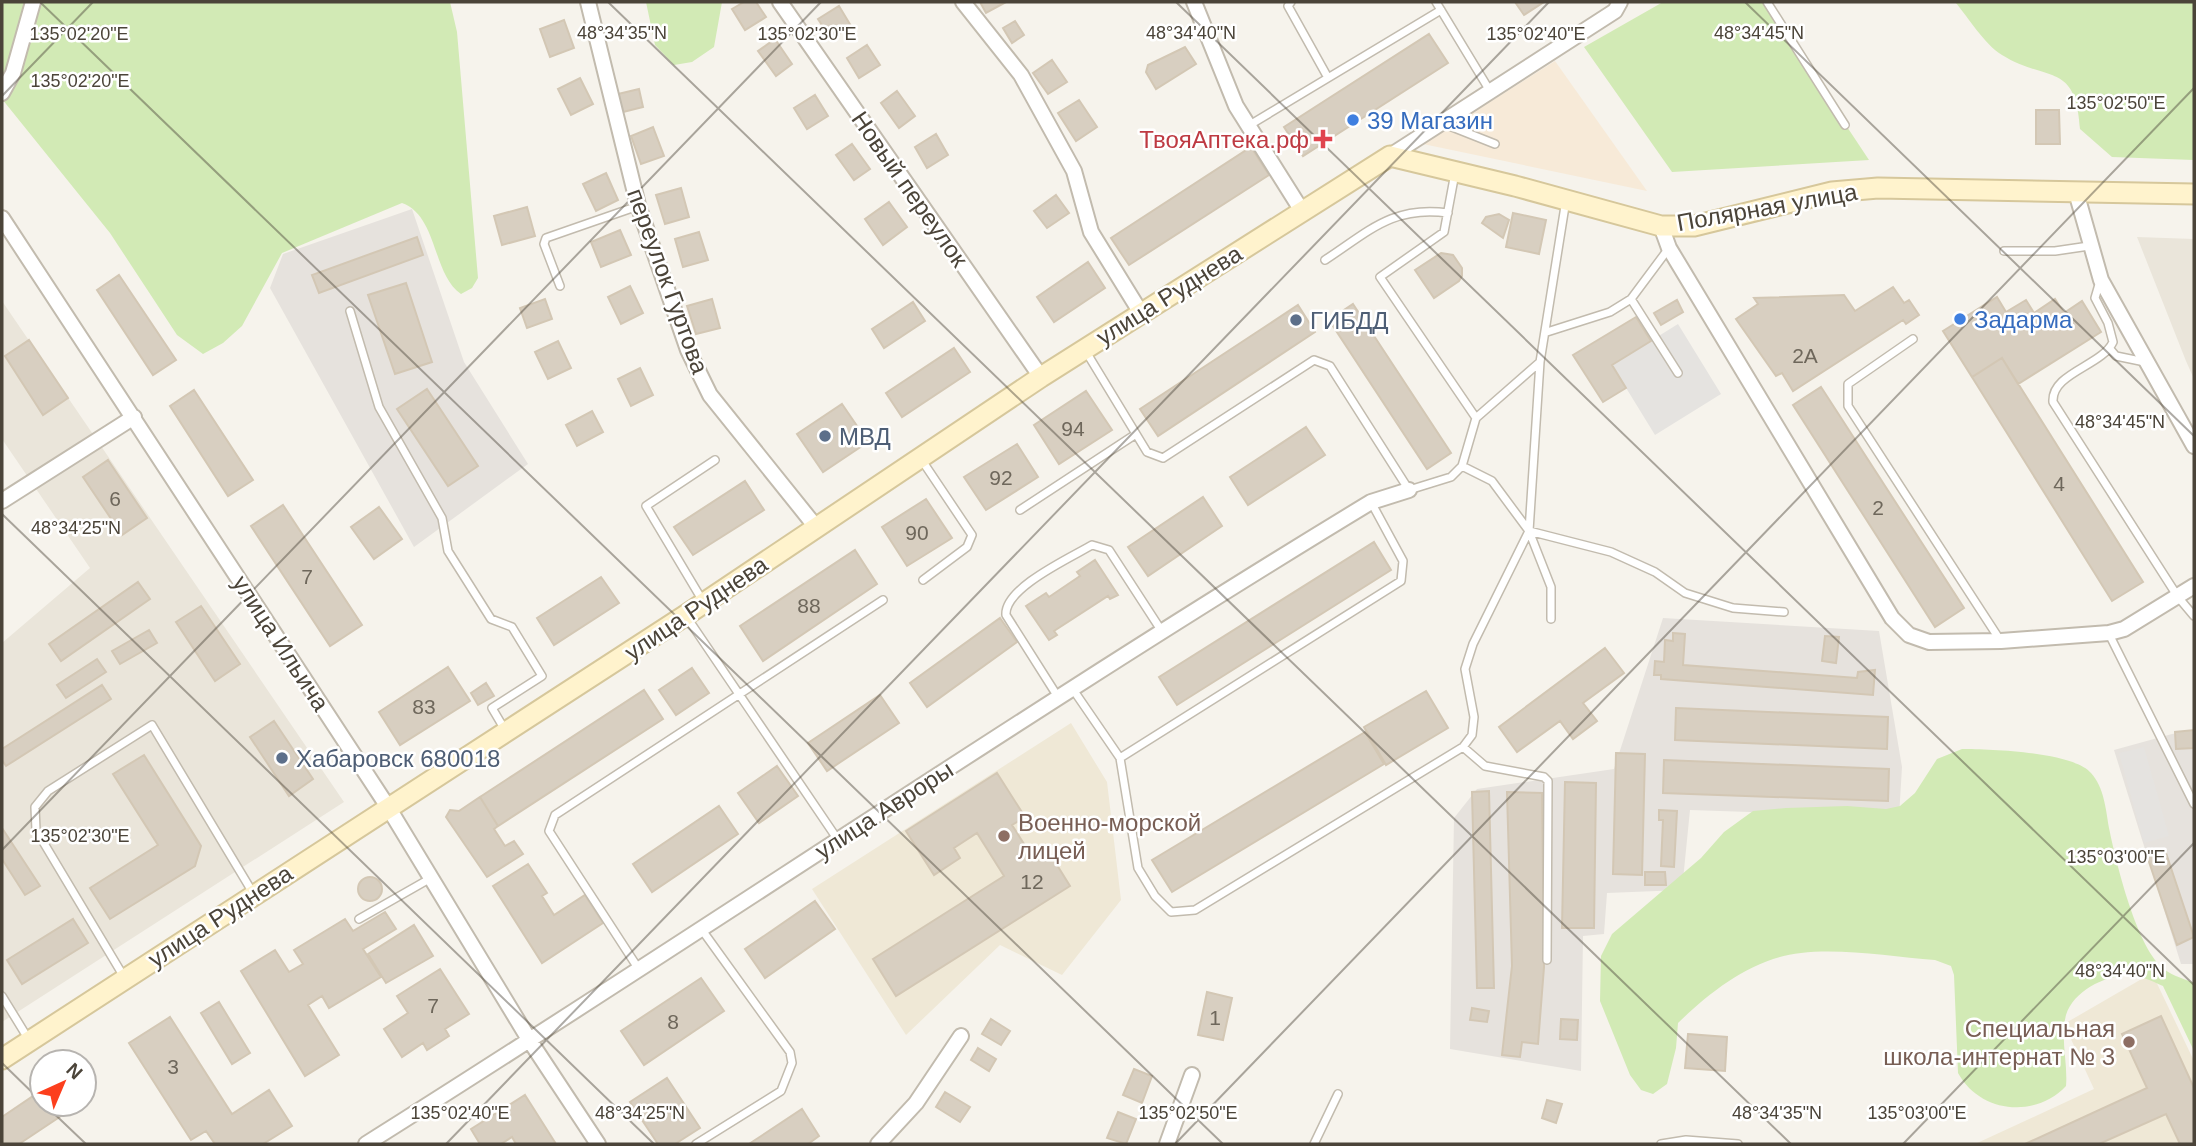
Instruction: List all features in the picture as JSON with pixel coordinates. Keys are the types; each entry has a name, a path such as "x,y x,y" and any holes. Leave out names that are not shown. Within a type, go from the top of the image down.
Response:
{"main road":[{"name":"улица Руднева","path":"2,1059 686,615 1084,349 1390,156"},
{"name":"Полярная улица","path":"1390,156 1661,226 1694,226 1832,192 1878,188 2194,194"}],"street":[{"path":"2,93 13,73 33,2"},
{"name":"переулок Гуртова","path":"588,2 638,205 688,350 710,395 816,527"},
{"name":"Новый переулок","path":"780,2 1041,377"},
{"path":"963,2 1021,75 1074,171 1091,232 1141,313"},
{"path":"1194,2 1236,106 1302,211"},
{"path":"1390,156 1615,11 1620,2"},
{"path":"2076,192 2089,246 2101,279 2194,446"},
{"name":"улица Ильича","path":"2,218 388,807 530,1041 598,1144"},
{"path":"1661,226 1669,248 1899,627 1909,635 1929,642 2001,641 2109,633 2124,629 2194,586"},
{"path":"2,501 134,417"},
{"name":"улица Авроры","path":"366,1144 530,1041 638,968 1161,630 1371,502 1409,489"},
{"path":"878,1144 916,1103 961,1037"},
{"path":"1167,1144 1192,1075"}],"lane":[{"path":"1291,2 1288,6 1327,76"},
{"path":"1436,2 1490,91"},
{"path":"1767,2 1845,125"},
{"path":"1248,126 1327,76 1441,10"},
{"path":"1442,122 1495,144"},
{"path":"1455,173 1444,232 1380,277 1476,418"},
{"path":"1072,688 1120,758 1138,868 1155,896 1171,912 1195,910 1463,747 1472,735 1475,717 1465,669 1473,644 1529,531 1540,362 1566,200"},
{"path":"560,286 544,244 546,238 638,205"},
{"path":"1325,260 1394,216 1425,210 1448,213"},
{"path":"2004,251 2055,251 2089,246"},
{"path":"1546,332 1610,312 1631,299 1669,248"},
{"path":"2101,279 2095,298 2113,335 2110,349 2062,383 2055,390 2053,402 2178,597 2194,616"},
{"path":"1631,299 1678,373"},
{"path":"350,311 379,407 442,517 448,551 491,619 512,626 542,676 492,708 506,733"},
{"path":"1913,339 1848,384 1848,405 2001,641"},
{"path":"1084,349 1147,452 1163,458 1314,360 1330,366 1409,489 1451,477 1462,466 1476,418 1540,362"},
{"path":"2110,349 2116,356 2145,362"},
{"path":"1020,510 1136,434"},
{"path":"920,458 972,535 967,547 923,580"},
{"path":"704,603 646,506 715,460"},
{"path":"1462,466 1492,481 1529,531 1551,587 1551,620"},
{"path":"1120,758 1401,581 1403,561 1371,502"},
{"path":"1529,531 1611,552 1655,572 1685,593 1721,604 1784,612"},
{"path":"1058,697 1006,615 1005,605 1014,593 1092,545 1101,545 1109,550 1161,630"},
{"path":"638,968 549,831 555,815 883,600"},
{"path":"686,615 838,840"},
{"path":"2109,633 2194,804"},
{"path":"125,979 36,830 34,807 48,791 152,725 253,894"},
{"path":"1463,747 1485,766 1544,777 1548,781 1547,960"},
{"path":"359,919 431,878"},
{"path":"696,1144 781,1091 792,1063 790,1052 701,929"},
{"path":"2,996 29,1041"},
{"path":"1314,1144 1338,1094"},
{"path":"1661,1144 1686,1140 1738,1144"}],"shaded area":[{"path":"1555,61 1647,191 1423,144"},
{"path":"412,209 464,362 528,464 414,547 270,288 283,254"},
{"path":"2137,237 2194,239 2194,379 2186,361"},
{"path":"2,301 344,802 2,1022 2,643 90,568 2,439"},
{"path":"1678,324 1721,394 1655,435 1612,365"},
{"path":"1663,618 1879,631 1902,767 1899,817 1690,810 1682,890 1607,893 1604,934 1583,936 1581,1071 1450,1049 1454,818 1477,789 1614,769"},
{"name":"Военно-морской лицей","path":"1071,723 1107,782 1121,900 1062,975 1000,945 906,1035 812,889"},
{"path":"2194,731 2194,964 2181,964 2114,750 2172,734"},
{"path":"2144,747 2169,836 2144,843 2119,753"},
{"name":"Специальная школа-интернат № 3","path":"2152,973 2194,1061 2194,1144 1975,1144 2094,1089 2064,1024"}],"green space":[{"path":"2,2 450,2 457,32 478,278 472,288 461,294 445,273 422,220 414,210 402,203 282,253 242,326 223,343 203,354 177,335 110,233 2,99"},
{"path":"646,2 722,2 714,47 692,62 674,65 655,45"},
{"path":"1663,2 1764,2 1869,160 1672,172 1584,47"},
{"path":"1955,2 2194,2 2194,160 2112,157 2080,129 2077,107 2065,83 1995,50"},
{"path":"1962,749 2050,756 2067,760 2091,773 2104,799 2122,883 2145,944 2165,970 2194,983 2194,1051 2163,986 2136,976 2102,981 2076,998 2066,1015 2066,1086 2039,1104 2009,1107 1980,1097 1958,1073 1954,975 1951,966 1935,960 1851,952 1801,953 1783,956 1750,969 1704,999 1678,1023 1676,1048 1667,1084 1653,1094 1641,1090 1630,1075 1600,1001 1601,956 1612,934 1701,858 1724,832 1753,811 1847,806 1886,809 1900,806 1915,793 1937,759"}],"building":[{"path":"744,2 756,2 766,17 745,30 732,9"},
{"path":"980,2 1006,2 986,13"},
{"path":"1515,2 1544,2 1524,15"},
{"path":"839,6 851,26 831,39 818,19"},
{"path":"564,20 574,48 550,57 540,29"},
{"path":"1015,21 1024,35 1012,43 1003,28"},
{"path":"1429,34 1448,63 1303,156 1284,127"},
{"path":"775,39 792,64 776,76 758,51"},
{"path":"867,45 880,65 859,78 847,58"},
{"path":"1185,47 1196,64 1156,89 1146,72 1148,65"},
{"path":"1052,60 1067,82 1048,94 1033,73"},
{"path":"580,78 593,104 571,115 558,89"},
{"path":"639,89 643,107 623,112 618,94"},
{"path":"897,91 915,116 899,128 881,103"},
{"path":"815,95 828,116 807,129 794,108"},
{"path":"1079,100 1097,127 1076,141 1058,113"},
{"path":"2036,110 2059,110 2060,144 2036,144"},
{"path":"653,127 664,156 641,164 631,136"},
{"path":"936,134 948,155 927,168 915,147"},
{"path":"852,144 870,169 854,180 836,155"},
{"path":"1251,147 1269,175 1129,265 1111,238"},
{"path":"606,173 618,200 596,211 583,184"},
{"path":"681,188 689,217 665,224 656,195"},
{"path":"1056,195 1069,213 1047,228 1034,211"},
{"path":"889,202 907,227 883,245 865,219"},
{"path":"527,207 535,236 502,245 494,216"},
{"path":"1513,213 1546,220 1539,254 1506,247"},
{"path":"1499,214 1509,220 1503,238 1482,223 1486,217"},
{"path":"620,230 631,255 601,267 591,242"},
{"path":"699,232 708,260 683,267 675,239"},
{"path":"417,237 423,255 319,293 312,275"},
{"path":"1441,253 1453,255 1462,268 1462,276 1434,298 1415,270"},
{"path":"1088,262 1105,288 1054,322 1037,297"},
{"path":"119,275 176,360 153,375 97,290"},
{"path":"406,283 432,362 395,374 368,295"},
{"path":"630,286 643,313 621,324 608,297"},
{"path":"1893,287 1904,303 1909,300 1919,315 1906,324 1903,320 1793,391 1782,373 1776,376 1736,319 1758,304 1754,298 1844,295 1855,311"},
{"path":"1997,297 2006,312 2026,300 2034,313 2055,299 2064,313 2082,301 2101,332 2018,384 2002,358 1972,377 1943,331"},
{"path":"545,299 552,319 527,328 520,308"},
{"path":"712,299 720,328 696,334 687,306"},
{"path":"1677,300 1683,312 1661,325 1654,313"},
{"path":"913,302 925,321 884,348 872,329"},
{"path":"1353,304 1451,453 1427,469 1329,320"},
{"path":"1298,305 1315,332 1158,436 1140,409"},
{"path":"1636,317 1651,341 1612,365 1626,388 1603,402 1573,355"},
{"path":"29,340 68,398 43,415 5,356"},
{"path":"558,341 571,368 548,379 535,352"},
{"path":"954,348 970,372 902,417 886,393"},
{"path":"2002,358 2143,582 2112,601 1972,377"},
{"path":"640,368 653,395 631,406 618,379"},
{"path":"1821,387 1964,608 1935,627 1793,405"},
{"path":"427,389 478,466 448,486 397,409"},
{"path":"194,390 253,480 228,496 170,406"},
{"path":"1086,391 1112,430 1059,464 1034,425"},
{"path":"842,404 868,442 823,472 797,434"},
{"path":"592,411 603,432 577,446 566,425"},
{"path":"1306,427 1325,455 1248,505 1230,477"},
{"path":"1017,444 1038,477 986,510 964,477"},
{"path":"108,460 147,518 122,535 83,477"},
{"path":"745,481 764,510 693,555 674,527"},
{"path":"1203,497 1222,526 1148,576 1128,547"},
{"path":"926,499 952,538 907,566 882,527"},
{"path":"283,505 362,625 330,646 251,526"},
{"path":"379,507 402,539 374,559 351,527"},
{"path":"1374,542 1391,570 1177,705 1159,677"},
{"path":"855,550 877,584 763,661 740,626"},
{"path":"1095,560 1118,595 1110,599 1108,596 1054,631 1057,635 1049,640 1026,606 1046,593 1049,597 1080,576 1077,572"},
{"path":"601,577 619,603 554,645 537,618"},
{"path":"138,582 150,599 61,661 49,644"},
{"path":"201,606 240,664 215,681 176,622"},
{"path":"1000,618 1017,642 927,707 910,683"},
{"path":"149,630 157,643 120,664 112,651"},
{"path":"1673,633 1685,634 1683,665 1857,678 1858,672 1875,670 1873,695 1661,679 1661,675 1654,675 1655,661 1664,662 1665,640 1673,641"},
{"path":"1825,636 1839,637 1836,663 1822,661"},
{"path":"1605,648 1624,673 1583,703 1597,721 1573,739 1560,721 1517,752 1499,727"},
{"path":"97,659 106,672 66,698 57,685"},
{"path":"448,667 470,701 400,745 379,712"},
{"path":"692,668 709,693 676,715 659,690"},
{"path":"486,683 494,696 478,705 471,693"},
{"path":"102,685 111,699 6,766 2,760 2,749"},
{"path":"644,690 663,719 498,826 480,797"},
{"path":"1426,691 1448,728 1386,765 1364,727"},
{"path":"880,695 899,723 827,771 808,743"},
{"path":"1676,708 1888,717 1887,749 1675,740"},
{"name":"Хабаровск 680018","path":"274,721 313,779 289,796 250,737"},
{"path":"2194,730 2194,748 2176,749 2175,732"},
{"path":"1365,732 1384,764 1172,892 1152,860"},
{"path":"1616,753 1645,754 1642,875 1613,874"},
{"path":"144,755 201,846 195,866 110,919 90,888 158,845 113,774"},
{"path":"1664,760 1889,769 1888,801 1663,793"},
{"path":"777,766 798,796 759,823 738,793"},
{"path":"997,773 1025,817 1012,825 1033,858 1047,849 1070,886 896,996 873,959 1004,876 977,833 954,848 960,858 934,875 906,831"},
{"path":"1565,782 1596,783 1594,928 1562,928"},
{"path":"1489,791 1494,988 1477,988 1472,792"},
{"path":"1507,792 1542,793 1544,967 1538,1044 1522,1042 1520,1057 1502,1055 1512,966"},
{"path":"480,797 498,826 494,829 505,846 514,841 523,854 487,877 446,817 450,810 459,811"},
{"path":"719,806 738,834 652,892 633,864"},
{"path":"1659,810 1677,811 1674,867 1661,866 1663,820 1659,820"},
{"path":"2,828 40,886 25,895 2,859"},
{"path":"2165,850 2194,937 2177,945 2147,856"},
{"path":"528,864 547,893 542,896 554,915 585,895 603,923 542,963 493,886"},
{"path":"1645,872 1665,872 1666,885 1645,885"},
{"path":"370,877 379,880 382,889 379,898 370,901 361,898 358,889 361,880"},
{"path":"815,901 835,929 765,978 745,949"},
{"path":"385,912 396,929 363,949 381,977 329,1008 322,996 308,1005 339,1055 305,1076 241,971 275,950 289,972 303,964 294,950 345,919 353,931"},
{"path":"73,919 88,943 22,984 7,960"},
{"path":"414,925 433,956 386,983 368,954"},
{"path":"440,969 469,1014 445,1029 449,1036 427,1050 423,1043 402,1057 384,1029 408,1013 397,996"},
{"path":"701,978 724,1011 644,1065 621,1031"},
{"path":"1207,992 1232,998 1223,1040 1198,1035"},
{"path":"219,1002 250,1053 232,1064 201,1013"},
{"path":"1472,1008 1489,1011 1487,1022 1470,1020"},
{"path":"2161,1016 2194,1088 2194,1144 2180,1144 2166,1114 2099,1144 2025,1144 2147,1088 2122,1034"},
{"path":"170,1017 232,1114 269,1090 292,1126 263,1144 215,1144 206,1131 191,1140 129,1043"},
{"path":"991,1019 1010,1031 1001,1045 982,1034"},
{"path":"1561,1019 1578,1020 1577,1040 1560,1039"},
{"path":"1688,1034 1727,1037 1725,1071 1685,1068"},
{"path":"978,1048 996,1059 989,1071 971,1060"},
{"path":"1134,1069 1152,1076 1142,1103 1123,1095"},
{"path":"667,1078 700,1128 675,1144 658,1144 630,1102"},
{"path":"945,1092 970,1107 960,1122 936,1107"},
{"path":"525,1095 556,1144 516,1144 512,1137 501,1144 480,1144 471,1129"},
{"path":"28,1099 28,1118 58,1118 19,1144 2,1144 2,1117"},
{"path":"1547,1100 1562,1104 1556,1123 1542,1118"},
{"path":"802,1109 819,1136 808,1144 749,1144"},
{"path":"1118,1112 1136,1119 1126,1144 1107,1138"}],"place":[{"name":"39 Магазин","path":"1353,120"},
{"name":"ТвояАптека.рф","path":"1323,139"},
{"name":"Задарма","path":"1960,319"},
{"name":"ГИБДД","path":"1296,320"},
{"name":"МВД","path":"825,436"},
{"name":"Хабаровск 680018","path":"282,758"},
{"name":"Военно-морской лицей","path":"1004,836"},
{"name":"Специальная школа-интернат № 3","path":"2129,1042"}]}
